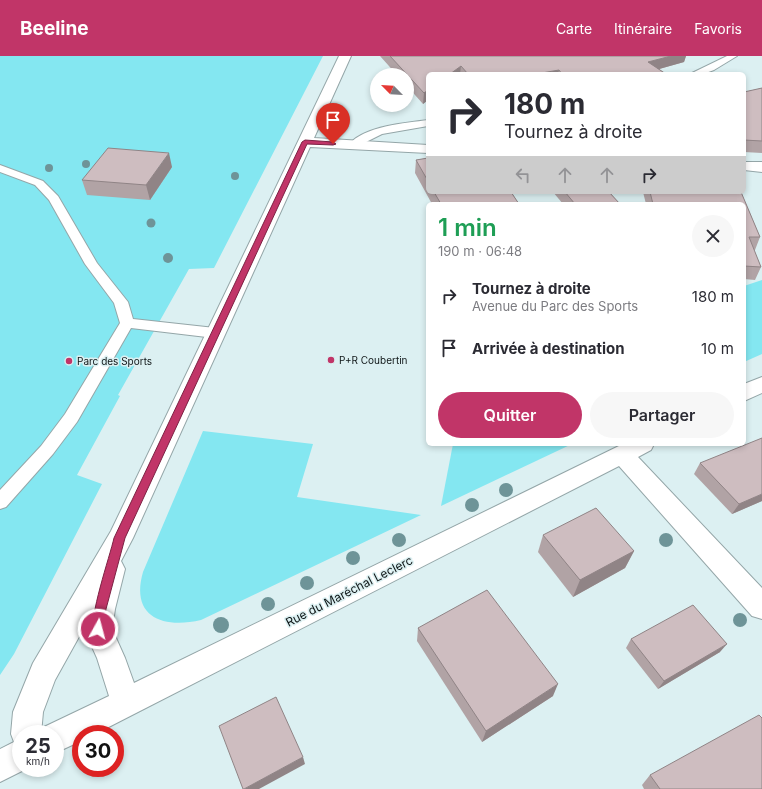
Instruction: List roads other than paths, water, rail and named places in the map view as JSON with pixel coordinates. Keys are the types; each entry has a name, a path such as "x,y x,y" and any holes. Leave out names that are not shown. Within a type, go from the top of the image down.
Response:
{"street":[{"path":"27,725 28,712 43,673 120,538 345,56"},
{"path":"305,142 426,149"},
{"path":"746,166 762,167"},
{"path":"746,392 762,384"},
{"path":"633,449 762,607"},
{"name":"Rue du Maréchal Leclerc","path":"64,734 633,449"},
{"path":"120,538 100,609 98,629 111,658 126,703"},
{"path":"0,766 12,760"}],"lane":[{"path":"700,72 733,56"},
{"path":"354,145 361,139 374,133 426,123"},
{"path":"0,168 39,183 54,198 91,264 121,302 127,323 71,418 47,450 0,502"},
{"path":"127,323 215,333"}],"place":[{"name":"P+R Coubertin","path":"331,360"},
{"name":"Parc des Sports","path":"69,361"}]}
